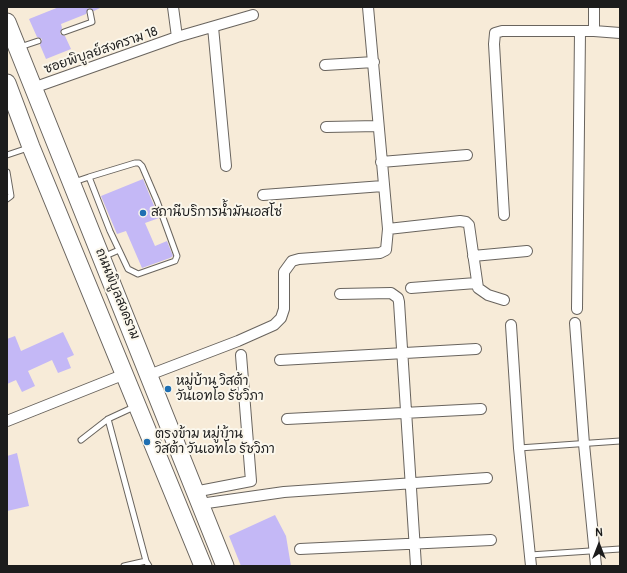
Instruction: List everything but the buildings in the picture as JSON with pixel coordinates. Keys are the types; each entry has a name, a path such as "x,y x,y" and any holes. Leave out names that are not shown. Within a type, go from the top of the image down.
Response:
{"main road":[{"name":"ถนนพิบูลสงคราม","path":"7,22 225,566"},
{"path":"8,91 33,88"},
{"name":"ถนนพิบูลสงคราม","path":"8,91 203,566"}],"street":[{"path":"173,7 177,37"},
{"path":"149,375 238,341 274,325 281,318 284,309 284,272 292,261 299,259 380,252 386,250 388,229 368,7"},
{"path":"594,7 594,31"},
{"name":"ซอยพิบูลย์สงคราม 18","path":"33,88 177,37 253,15"},
{"path":"213,27 226,166"},
{"path":"504,215 494,44 495,33 502,30 594,31 620,33"},
{"path":"577,309 580,32"},
{"path":"325,65 374,62"},
{"path":"326,127 378,126"},
{"path":"381,162 467,155"},
{"path":"263,195 383,186"},
{"path":"388,229 460,221 466,222 469,225 476,283 480,291 504,300"},
{"path":"473,256 527,251"},
{"path":"411,288 476,283"},
{"path":"340,294 391,293 395,295 399,302 416,566"},
{"path":"575,323 584,444 596,566"},
{"path":"511,325 519,448 531,566"},
{"path":"280,360 476,349"},
{"path":"197,498 251,480 242,355"},
{"path":"7,421 125,374"},
{"path":"287,419 481,409"},
{"path":"197,498 487,478"},
{"path":"300,549 415,545 491,540"}],"lane":[{"path":"64,32 92,22 90,12"},
{"path":"17,48 38,41"},
{"path":"7,156 31,147"},
{"path":"72,183 89,177 135,163 139,163 142,166 157,201 177,256 175,261 138,274 128,269 89,177"},
{"path":"7,172 11,196 7,199"},
{"path":"102,257 119,250"},
{"path":"81,440 108,419 138,406"},
{"path":"108,419 146,560 149,566"},
{"path":"519,448 620,441"},
{"path":"530,555 620,549"},
{"path":"124,566 146,560"}],"place":[{"name":"สถานีบริการน้ำมันเอสโซ่","path":"143,213"},
{"name":"หมู่บ้าน วิสต้า วันเอทโอ รัชวิภา","path":"168,389"},
{"name":"ตรงข้าม หมู่บ้าน วิสต้า วันเอทโอ รัชวิภา","path":"147,442"}]}
